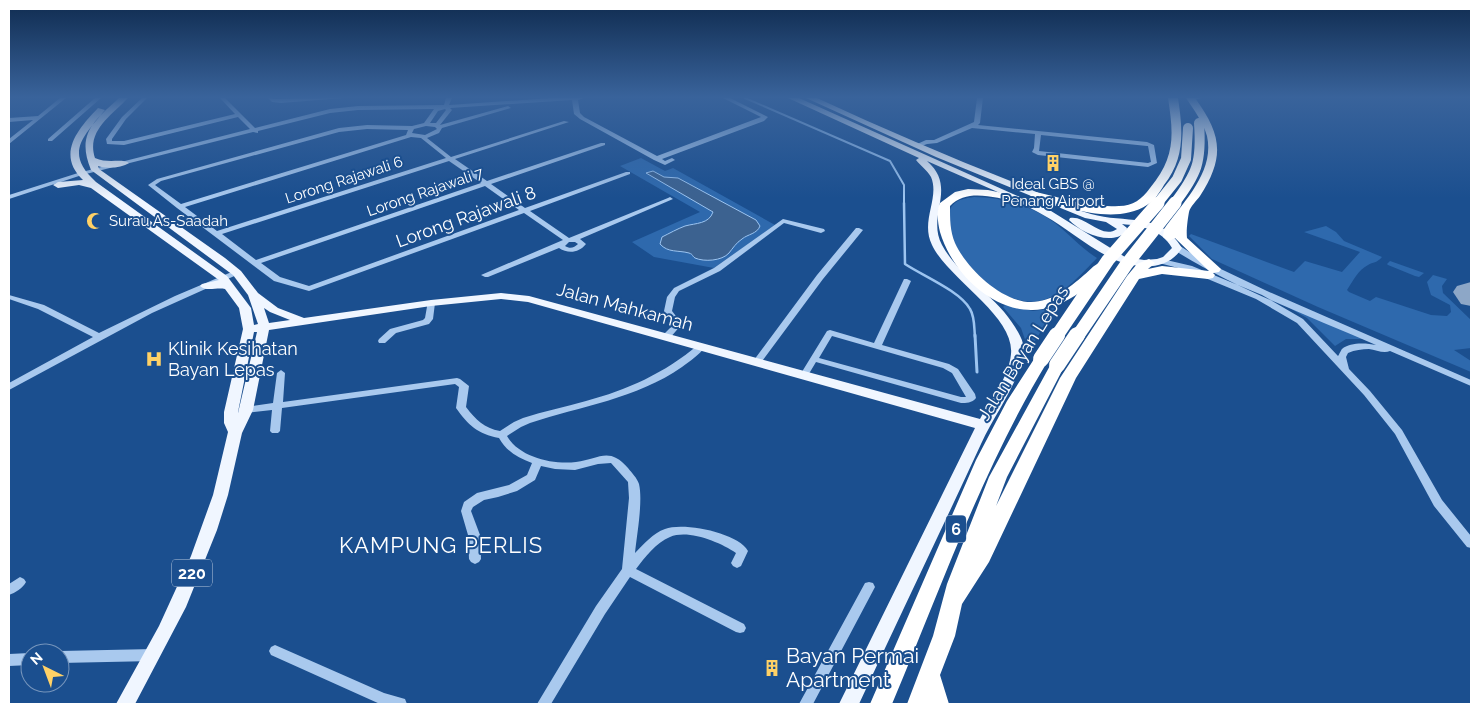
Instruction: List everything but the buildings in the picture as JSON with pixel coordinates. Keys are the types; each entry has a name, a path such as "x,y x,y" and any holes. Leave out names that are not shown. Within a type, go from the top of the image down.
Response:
{"highway":[{"path":"1036,195 1078,206 1099,209 1124,209 1142,203 1164,179 1176,156 1178,131"},
{"name":"Jalan Bayan Lepas","path":"918,704 955,598 957,584 967,555 998,477 1049,362 1108,260 1177,179 1186,159 1192,131"},
{"name":"Jalan Bayan Lepas","path":"881,704 985,460 1016,401 1191,182 1199,161 1201,147 1195,131"},
{"path":"1169,238 1170,229 1202,186 1208,172 1213,137 1211,131"},
{"path":"1017,199 987,194 954,196 947,200 942,213 948,244 968,272 988,290 1004,300 1020,305 1049,304 1079,286 1108,260"},
{"path":"1185,209 1180,233 1181,239 1211,272"},
{"path":"955,598 979,562 1068,378 1134,276 1142,267 1155,262"},
{"path":"1134,276 1162,270 1211,272"},
{"path":"929,675 938,704"}],"main road":[{"path":"54,184 70,174 80,172 74,146 84,131"},
{"path":"94,131 88,147 96,172"},
{"path":"865,131 993,187 1068,225 1121,259 1155,262 1174,254 1176,248 1169,238 1157,229 1131,221 1105,220"},
{"path":"886,131 928,151 1036,195 1088,216 1120,226 1123,230 1112,236 1097,233 1059,212 1028,198 1006,189 993,187"},
{"path":"850,704 934,523 983,425 1017,364 1018,344 1006,320 984,296 955,270 942,255 934,240 933,225 936,198 939,190 934,173 928,166 888,142"},
{"path":"91,160 103,165 129,163"},
{"path":"110,180 116,172 129,163"},
{"name":"220","path":"80,172 92,185 222,279 245,308 249,329 231,412 231,423 235,431"},
{"name":"220","path":"96,172 110,180 237,273 254,295 264,326 246,410 243,420 235,431 219,503 195,568 154,655 125,704"},
{"path":"54,184 79,182 92,185"},
{"path":"206,286 219,284 222,279"},
{"path":"254,295 274,310 304,320"},
{"name":"Jalan Mahkamah","path":"249,329 430,303 501,296 529,299 983,425"}],"street":[{"path":"9,142 22,131"},
{"path":"50,140 61,131"},
{"path":"115,131 109,139 109,143 124,144 175,131"},
{"path":"9,202 80,172 96,172 250,131"},
{"path":"254,263 150,185 153,182 334,131"},
{"path":"409,131 411,135"},
{"path":"179,207 411,135 423,136 436,131"},
{"name":"Lorong Rajawali 6","path":"215,234 537,131"},
{"path":"606,131 656,159 672,160"},
{"path":"613,131 664,160"},
{"path":"664,160 734,131"},
{"path":"917,146 926,142 935,142 960,131"},
{"path":"1030,131 1038,132 1147,144 1151,145 1154,163 1148,165 1035,152 1038,132"},
{"path":"423,136 450,159 568,241"},
{"path":"928,151 937,146 935,142"},
{"name":"Lorong Rajawali 7","path":"254,263 603,144"},
{"name":"Lorong Rajawali 8","path":"254,263 276,280 309,289 314,288 628,174"},
{"path":"9,197 54,184"},
{"path":"485,275 670,199"},
{"path":"666,337 678,324 668,311 672,294 678,288 706,276 733,259 783,221 821,230"},
{"path":"757,362 820,277 859,230"},
{"path":"1176,248 1211,272 1289,313 1316,336 1399,432 1438,503 1471,544"},
{"path":"1155,262 1176,264 1211,272 1470,382"},
{"path":"222,279 237,273"},
{"path":"877,346 906,281"},
{"path":"9,386 98,336 206,286"},
{"path":"9,297 41,307 98,336"},
{"path":"382,341 393,331 426,322 429,319 430,303"},
{"path":"804,375 830,332 952,368 971,398 961,400 814,359"},
{"path":"1345,370 1342,357 1345,350 1366,346 1434,366"},
{"path":"246,410 457,381 464,386 461,408 470,421 485,432 502,435 513,426 532,418 604,400 639,386 676,366 690,357 700,347"},
{"path":"275,431 281,373"},
{"path":"502,435 508,447 517,453 538,461 566,466 605,460 614,460 618,463 633,483 632,527 628,570"},
{"path":"475,560 474,535 466,511 468,505 481,496 513,488 531,477 538,461"},
{"path":"544,704 594,622 628,570 647,546 658,538 676,531 692,531 730,542 742,551 737,563"},
{"path":"628,570 740,628"},
{"path":"9,590 20,582"},
{"path":"806,704 869,587"},
{"path":"275,651 383,699 400,704"},
{"path":"70,657 154,655"}],"shaded area":[{"path":"641,158 665,171 673,168 775,225 714,268 654,257 632,242 700,212 620,166"},
{"path":"653,171 664,177 678,178 756,220 760,226 759,229 744,237 726,256 718,259 699,259 689,253 666,249 660,244 662,237 685,226 705,221 713,212 646,173"},
{"path":"985,197 1027,207 1055,223 1097,258 1066,288 1051,297 1043,300 1027,301 1011,297 995,289 968,265 958,250 951,234 949,213 951,208 960,200"},
{"path":"1326,226 1336,232 1344,241 1382,257 1361,270 1347,290 1349,292 1370,301 1376,297 1431,315 1447,316 1451,312 1450,305 1431,295 1427,282 1433,275 1447,279 1442,286 1443,293 1471,320 1471,348 1454,350 1471,361 1471,372 1318,307 1212,259 1189,236 1191,234 1294,272 1305,261 1342,272 1360,252 1304,232"},
{"path":"1390,261 1424,273 1419,277 1415,276 1388,265"},
{"path":"1005,305 1033,311 1058,309 1044,326 1029,351 1021,328 1003,307"},
{"path":"1284,305 1364,339 1346,339 1335,346 1307,318"}],"waterway":[{"path":"822,131 890,161 904,185 904,203"},
{"path":"904,203 905,264 950,290 965,302 973,315 975,337"},
{"path":"975,335 977,372"}],"taxiway":[{"path":"1471,290 1467,292 1471,298"}],"place":[{"name":"Ideal GBS @ Penang Airport","path":"1053,163"},
{"name":"Surau As-Saadah","path":"95,221"},
{"name":"Klinik Kesihatan Bayan Lepas","path":"154,359"},
{"name":"Bayan Permai Apartment","path":"772,668"}],"district":[{"name":"KAMPUNG PERLIS","path":"441,545"}]}
